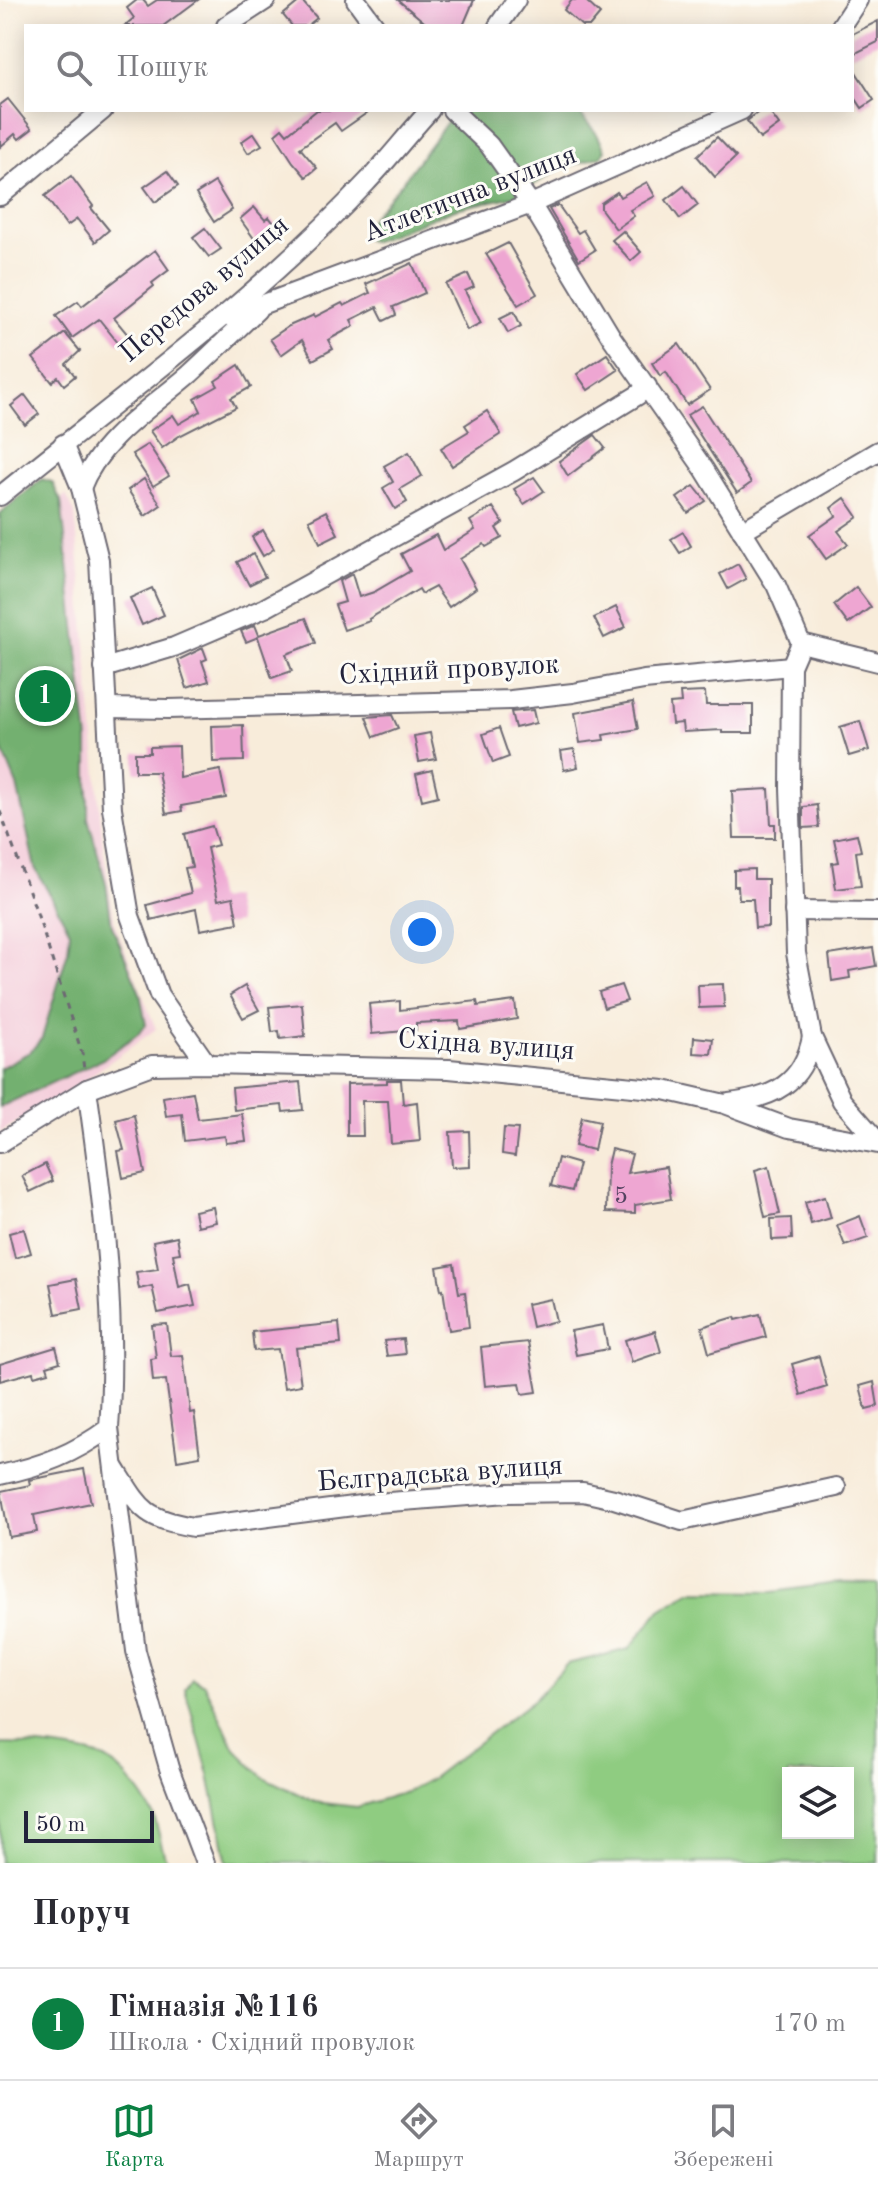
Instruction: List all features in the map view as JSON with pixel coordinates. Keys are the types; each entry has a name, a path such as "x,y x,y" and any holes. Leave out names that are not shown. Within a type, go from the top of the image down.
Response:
{"street":[{"path":"229,24 266,0"},
{"path":"356,0 374,24"},
{"path":"499,24 516,0"},
{"path":"842,24 858,0"},
{"path":"0,196 101,112"},
{"name":"Передова вулиця","path":"0,496 214,323 291,256 365,184 428,112"},
{"path":"454,112 489,145 531,204 612,338 704,469 776,585 801,643 791,666 790,788 796,953 812,1037 842,1101 878,1143"},
{"name":"Атлетична вулиця","path":"214,323 531,204 738,112"},
{"path":"81,488 89,467 123,432 265,303"},
{"path":"104,668 174,647 265,608 514,471 638,395 647,386"},
{"path":"63,444 81,488 99,560 112,808 130,916 159,995 207,1064"},
{"path":"742,531 878,451"},
{"path":"801,643 878,662"},
{"name":"Східний провулок","path":"108,708 511,700 644,680 791,666"},
{"path":"794,911 878,912"},
{"path":"725,1104 757,1100 779,1090 808,1059 812,1037"},
{"name":"Східна вулиця","path":"0,1143 87,1089 152,1065 207,1064 321,1064 463,1070 664,1090 725,1104 789,1128 878,1143"},
{"path":"87,1089 99,1173 110,1332 109,1428 136,1651 169,1768 205,1863"},
{"path":"0,1475 38,1467 84,1447 109,1428"},
{"name":"Бєлградська вулиця","path":"115,1468 142,1510 163,1521 193,1527 376,1503 523,1492 583,1492 682,1521 836,1487"}],"path":[{"path":"0,811 82,1053 87,1089"}],"shaded area":[{"path":"66,495 75,513 103,848 115,925 156,1029 59,1098 0,1132 0,545"}],"green space":[{"path":"455,112 579,112 597,134 605,150 602,156 560,169 515,196 455,209 372,242 363,237 364,227"},
{"path":"42,479 52,482 61,501 88,741 88,818 106,883 112,926 140,993 146,1025 103,1059 0,1107 0,1068 30,1052 42,1038 68,951 70,931 35,868 17,785 0,744 0,514"},
{"path":"836,1583 878,1584 878,1863 227,1863 209,1775 185,1689 192,1678 204,1684 235,1749 263,1777 315,1802 357,1807 409,1791 432,1778 535,1699 567,1664 629,1649 660,1610 691,1591 773,1592"},
{"path":"0,1744 69,1750 105,1759 133,1784 149,1807 167,1863 0,1863"}],"building":[{"path":"137,0 143,0 148,6 157,0 198,0 166,24 126,24 134,18 127,8"},
{"path":"301,0 317,18 310,24 290,24 283,15"},
{"path":"398,0 474,0 464,24 427,24"},
{"path":"572,0 585,0 600,14 592,24 580,24 564,10"},
{"path":"878,21 878,42 854,54 854,33"},
{"path":"854,69 874,100 862,108 854,96"},
{"path":"8,99 32,129 19,139 15,134 0,147 0,105"},
{"path":"314,112 368,112 341,131 335,123 300,148 317,168 306,177 275,134 282,128 287,134"},
{"path":"758,112 769,112 779,125 760,139 747,121"},
{"path":"254,133 262,145 248,153 241,142"},
{"path":"717,137 736,157 715,177 697,156"},
{"path":"167,171 178,186 155,202 144,187"},
{"path":"71,176 109,230 95,242 77,219 67,226 45,196"},
{"path":"215,182 232,210 214,222 196,194"},
{"path":"647,182 655,196 630,210 634,216 616,229 601,209 601,203 617,192 620,197"},
{"path":"684,186 698,205 680,219 666,200"},
{"path":"558,205 578,233 583,230 595,250 579,260 549,209"},
{"path":"254,207 265,220 269,217 278,228 258,244 240,219"},
{"path":"205,228 221,249 209,257 193,237"},
{"path":"623,231 641,252 631,261 612,240"},
{"path":"508,243 537,294 518,305 486,254"},
{"path":"155,250 169,270 114,318 129,336 119,344 99,319 72,338 56,316 78,301 82,306"},
{"path":"412,263 425,293 393,307 396,315 384,321 377,307 351,320 354,326 328,340 333,349 313,360 302,340 281,355 270,339 289,326 370,293 366,284"},
{"path":"468,274 474,287 465,291 481,323 467,330 446,284"},
{"path":"514,311 521,326 508,333 500,318"},
{"path":"65,333 80,351 66,364 75,376 64,385 58,377 52,382 33,358"},
{"path":"679,344 710,390 687,405 666,372 660,376 652,363"},
{"path":"607,354 618,370 588,390 577,374"},
{"path":"239,365 251,387 231,398 236,407 162,448 150,431 173,415 179,424 201,411 195,399 218,386 215,381"},
{"path":"25,395 39,414 25,425 11,406"},
{"path":"702,406 751,483 737,493 687,415"},
{"path":"487,411 501,434 452,466 441,448 469,431 465,425"},
{"path":"595,435 605,448 568,476 559,461"},
{"path":"148,444 169,476 153,486 132,454"},
{"path":"409,452 422,476 400,489 407,502 395,509 383,488 393,482 384,466"},
{"path":"534,477 544,491 524,504 514,489"},
{"path":"144,479 161,505 145,516 128,490"},
{"path":"694,486 706,501 688,513 677,498"},
{"path":"845,498 858,517 838,531 848,544 826,559 809,535 836,516 831,508"},
{"path":"493,507 503,523 496,528 502,538 486,547 484,544 460,559 476,588 449,607 435,587 422,594 419,589 370,621 344,630 335,605 345,602 339,581 352,574 359,597 374,592 410,571 401,554 436,535 443,550 475,530 470,521"},
{"path":"326,511 338,534 320,543 309,520"},
{"path":"263,530 274,549 263,556 252,537"},
{"path":"683,532 691,546 680,553 671,539"},
{"path":"253,554 265,577 249,585 237,562"},
{"path":"738,564 746,579 728,589 720,574"},
{"path":"856,587 871,607 848,624 834,605"},
{"path":"152,588 164,615 142,625 130,598"},
{"path":"616,607 626,627 604,638 594,618"},
{"path":"306,618 316,643 286,654 292,671 272,678 258,637 246,642 241,631 255,625 259,635"},
{"path":"203,648 207,659 202,661 209,681 187,688 178,660"},
{"path":"705,692 706,705 753,705 753,733 722,733 722,730 683,732 682,723 672,724 670,704 681,703 680,693"},
{"path":"633,702 638,729 603,735 604,740 580,743 575,713"},
{"path":"533,710 536,723 515,728 511,712"},
{"path":"392,715 398,728 374,737 366,717"},
{"path":"860,721 869,750 849,756 840,727"},
{"path":"243,725 244,761 213,762 212,726"},
{"path":"499,728 509,757 493,763 483,734"},
{"path":"430,733 436,759 419,762 414,736"},
{"path":"179,746 180,778 220,770 226,798 181,806 182,811 166,814 158,772 135,772 135,753 150,753 150,747"},
{"path":"574,749 578,767 564,770 561,751"},
{"path":"432,770 438,796 422,800 416,774"},
{"path":"769,789 775,838 734,838 732,791"},
{"path":"817,805 819,827 803,828 803,807"},
{"path":"212,826 218,845 207,848 218,900 233,897 238,923 200,930 196,909 151,920 147,905 191,893 185,868 192,867 184,834"},
{"path":"857,834 861,851 856,852 861,886 836,889 832,863 839,862 834,839"},
{"path":"754,869 754,879 768,879 768,927 755,928 753,899 739,899 738,886 734,886 734,870"},
{"path":"873,948 876,966 849,971 850,978 832,981 829,955"},
{"path":"723,984 724,1007 699,1008 698,985"},
{"path":"621,985 627,1001 604,1008 599,992"},
{"path":"245,986 259,1010 243,1018 230,995"},
{"path":"400,1001 400,1010 477,1001 478,1006 515,1001 517,1019 460,1029 459,1021 416,1023 416,1030 372,1034 369,1004"},
{"path":"302,1004 305,1036 280,1039 279,1031 272,1032 269,1007"},
{"path":"694,1037 713,1039 711,1054 693,1053"},
{"path":"387,1080 401,1080 403,1104 417,1102 420,1141 391,1144 388,1101 362,1101 363,1136 347,1136 347,1084 387,1083"},
{"path":"300,1082 303,1110 283,1112 282,1105 234,1110 232,1088"},
{"path":"193,1092 198,1119 242,1114 246,1141 226,1143 225,1136 185,1141 182,1114 166,1116 163,1097"},
{"path":"134,1115 145,1173 123,1178 118,1151 124,1150 116,1120"},
{"path":"582,1117 600,1121 594,1150 575,1146"},
{"path":"504,1128 518,1129 515,1156 502,1154"},
{"path":"469,1131 470,1166 452,1167 450,1132"},
{"path":"611,1149 632,1154 627,1173 666,1167 671,1199 635,1205 635,1213 606,1212 607,1166"},
{"path":"558,1158 579,1164 572,1191 551,1186"},
{"path":"45,1164 53,1181 30,1192 22,1176"},
{"path":"769,1166 780,1214 765,1217 755,1170"},
{"path":"825,1196 831,1218 811,1224 805,1202"},
{"path":"213,1207 216,1222 197,1226 194,1211"},
{"path":"860,1216 868,1238 845,1246 837,1225"},
{"path":"791,1218 792,1239 772,1240 771,1219"},
{"path":"24,1229 31,1253 15,1258 9,1233"},
{"path":"177,1236 180,1253 173,1254 179,1287 190,1284 195,1306 158,1313 152,1286 139,1289 136,1272 158,1269 153,1241"},
{"path":"454,1264 459,1293 465,1292 469,1327 449,1330 437,1267"},
{"path":"76,1279 82,1309 56,1314 50,1284"},
{"path":"551,1299 556,1321 532,1327 527,1304"},
{"path":"760,1314 766,1337 709,1353 702,1327 735,1317 736,1320"},
{"path":"339,1323 341,1344 296,1348 301,1385 284,1388 278,1349 254,1351 252,1332"},
{"path":"167,1324 171,1356 183,1355 190,1413 194,1412 200,1456 177,1460 166,1380 153,1381 151,1359 156,1358 152,1325"},
{"path":"603,1325 608,1349 576,1355 571,1331"},
{"path":"655,1331 661,1352 632,1362 625,1340"},
{"path":"403,1339 405,1354 387,1356 384,1341"},
{"path":"528,1342 537,1392 522,1394 520,1383 485,1386 481,1347"},
{"path":"56,1347 60,1362 47,1366 49,1372 34,1376 33,1372 0,1381 0,1364"},
{"path":"819,1356 827,1387 801,1395 792,1364"},
{"path":"874,1382 878,1406 866,1409 860,1386"},
{"path":"84,1469 91,1503 34,1515 37,1532 9,1537 1,1491 30,1485 29,1480"}],"place":[{"name":"Гімназія №116","path":"45,696"}]}
